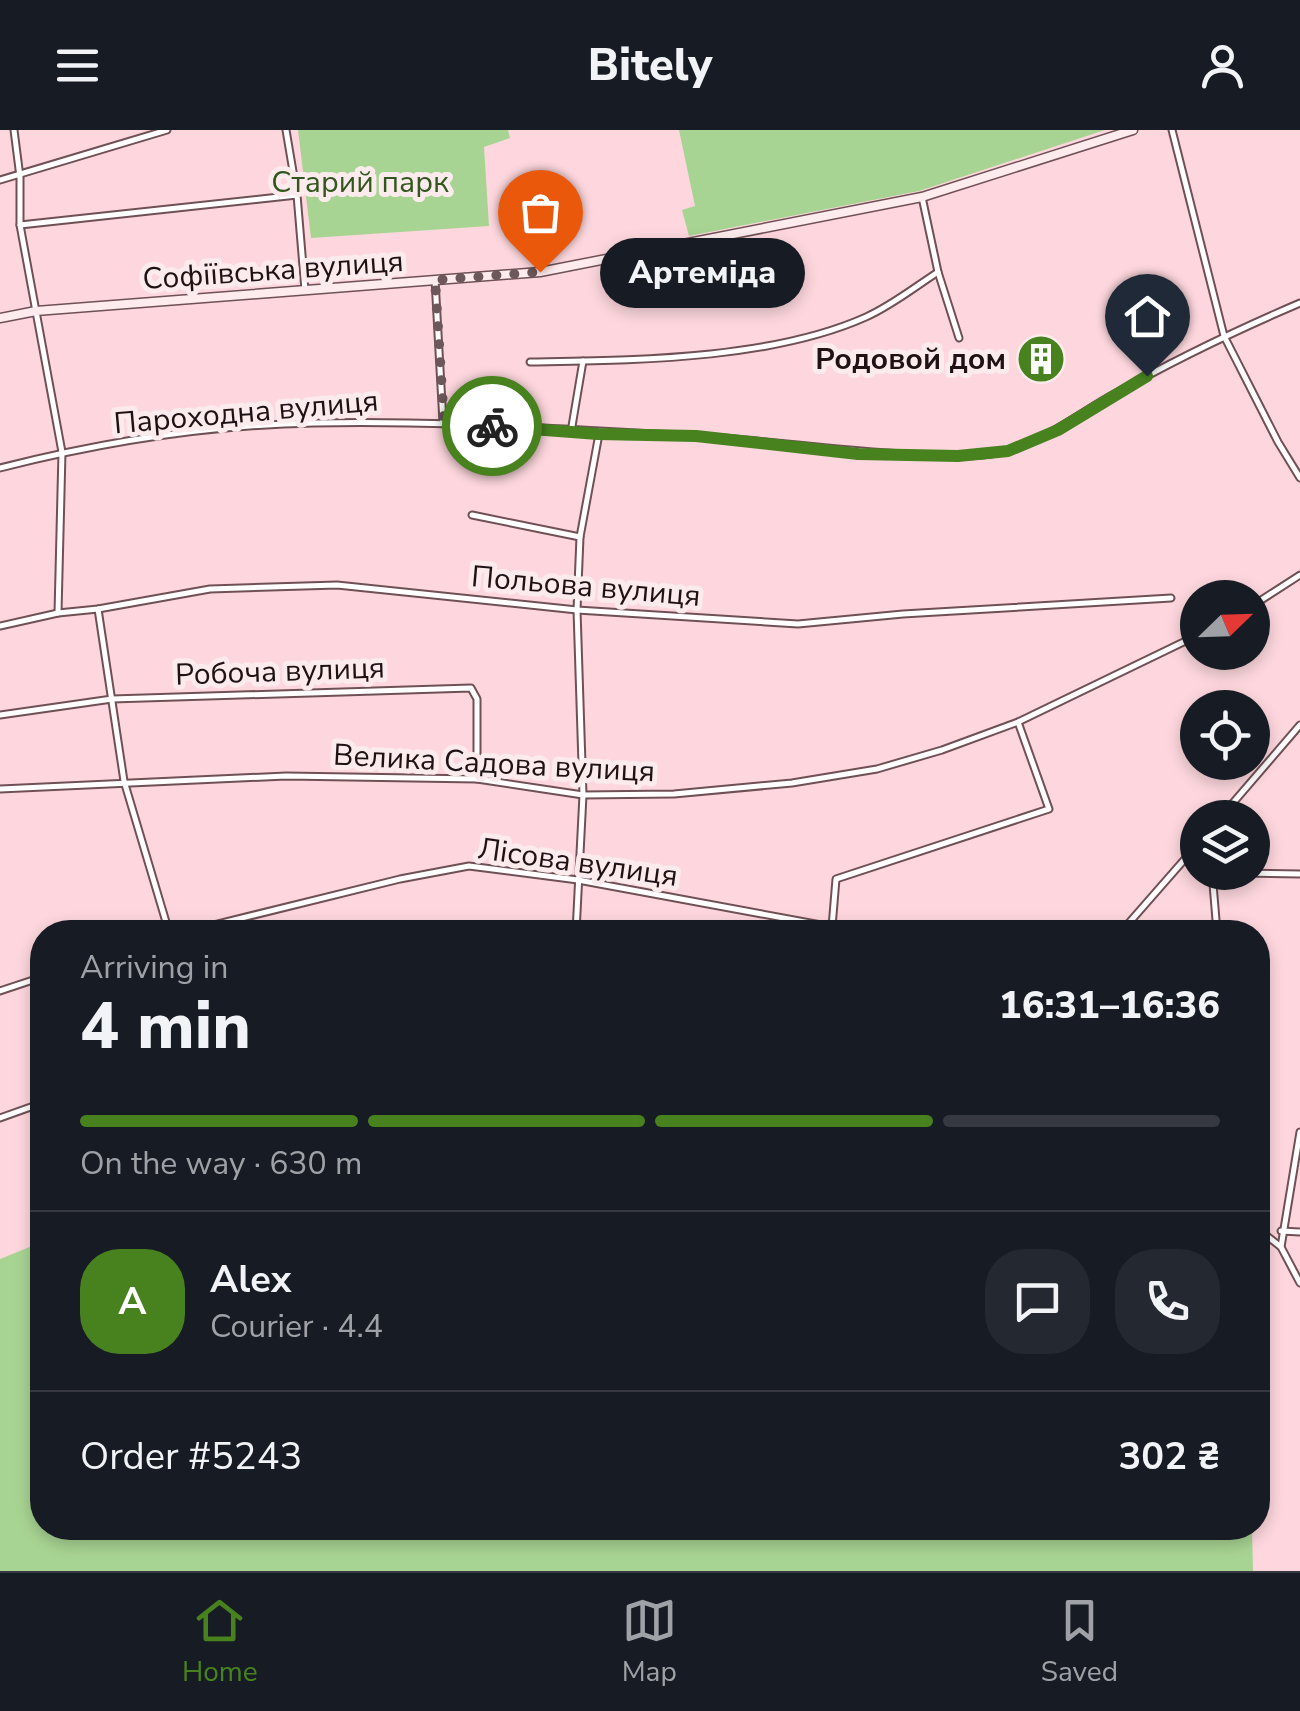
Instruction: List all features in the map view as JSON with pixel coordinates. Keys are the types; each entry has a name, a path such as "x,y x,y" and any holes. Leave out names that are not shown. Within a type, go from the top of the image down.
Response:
{"street":[{"path":"14,130 20,177 20,225 62,452 58,613"},
{"path":"0,180 167,130"},
{"path":"286,130 297,196 305,290"},
{"name":"Софіївська вулиця","path":"0,318 36,310 540,272 922,197 1133,130"},
{"path":"1172,130 1224,336 1300,478"},
{"path":"20,225 297,196"},
{"path":"922,197 938,272 959,338"},
{"path":"530,362 692,355 804,339 868,317 938,272"},
{"path":"435,280 444,422"},
{"name":"Пароходна вулиця","path":"0,468 62,452 157,436 310,423 444,422 598,434 696,436 858,454 958,456 1008,451 1058,430 1113,394 1224,336 1300,303"},
{"path":"571,432 582,361"},
{"path":"576,920 583,795 577,610 580,537 598,434"},
{"path":"472,516 580,537"},
{"path":"1270,594 1300,575"},
{"name":"Польова вулиця","path":"0,626 210,589 337,585 577,610 798,624 1171,598"},
{"path":"98,609 124,781 165,920"},
{"name":"Велика Садова вулиця","path":"0,788 286,776 478,779 583,795 674,794 792,784 878,769 1018,722 1180,645"},
{"name":"Робоча вулиця","path":"0,715 112,699 471,688 476,700 478,779"},
{"path":"833,920 836,879 1050,809 1018,722"},
{"path":"1235,800 1300,725"},
{"path":"1132,920 1180,865"},
{"name":"Лісова вулиця","path":"239,920 469,866 578,880 799,920"},
{"path":"1270,873 1300,874"},
{"path":"1214,890 1216,920"},
{"path":"0,991 30,981"},
{"path":"0,1118 30,1107"},
{"path":"1280,1248 1300,1132"},
{"path":"1281,1230 1300,1232"},
{"path":"1270,1239 1280,1248 1300,1283"}],"green space":[{"name":"Старий парк","path":"298,130 508,130 510,138 484,147 489,226 311,238"},
{"path":"679,130 1105,130 919,191 689,236 682,210 695,206"},
{"path":"30,1247 30,1540 1252,1540 1253,1571 0,1571 0,1259"}],"way so far":[{"path":"492,426 444,422 435,280 540,272"}],"place":[{"name":"Артеміда","path":"540,272"},
{"name":"Родовой дом","path":"1041,359"}],"route":[{"path":"492,426 696,436 858,454 958,456 1008,451 1058,430 1147,376"}]}
